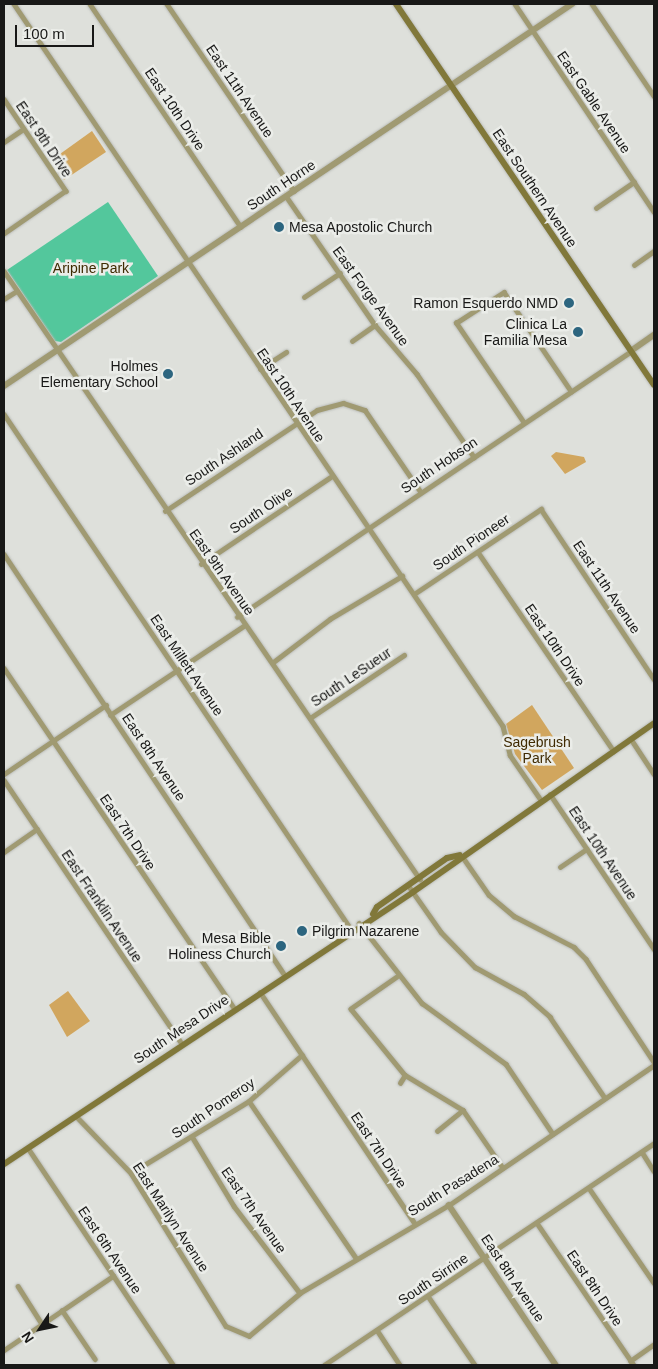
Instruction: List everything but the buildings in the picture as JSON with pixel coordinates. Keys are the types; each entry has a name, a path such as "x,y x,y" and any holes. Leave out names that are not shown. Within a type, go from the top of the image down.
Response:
{"main road":[{"name":"East Southern Avenue","path":"396,4 654,385"},
{"name":"South Mesa Drive","path":"4,1164 359,924 419,878 461,854 654,723"},
{"name":"South Mesa Drive","path":"373,914 424,884 461,854"}],"street":[{"name":"East 10th Avenue","path":"14,4 507,732 510,755 541,800"},
{"name":"East 10th Drive","path":"90,4 241,227"},
{"name":"East 11th Avenue","path":"167,4 294,191"},
{"name":"East Gable Avenue","path":"515,4 654,212"},
{"name":"South Horne","path":"4,386 572,4"},
{"path":"592,4 654,96"},
{"name":"East 9th Drive","path":"4,99 66,191 4,234"},
{"path":"4,142 23,129"},
{"path":"596,208 634,182"},
{"name":"East Forge Avenue","path":"286,196 375,325 417,374 474,457"},
{"path":"634,265 654,251"},
{"name":"East 9th Avenue","path":"4,271 201,564 272,663 424,884"},
{"path":"304,297 340,272"},
{"path":"4,299 17,291"},
{"path":"524,423 456,323 504,292 571,391"},
{"path":"352,340 375,325"},
{"name":"South Hobson","path":"237,616 654,335"},
{"path":"260,369 286,352"},
{"path":"296,423 331,404 343,403 365,410 422,492"},
{"name":"East Millett Avenue","path":"4,414 351,929"},
{"name":"South Ashland","path":"165,511 296,423"},
{"name":"South Olive","path":"201,564 332,476"},
{"name":"East 11th Avenue","path":"541,509 654,678"},
{"name":"South Pioneer","path":"414,594 541,509"},
{"name":"East 10th Drive","path":"478,552 614,751"},
{"name":"East 8th Avenue","path":"4,554 284,974"},
{"path":"272,663 330,619 402,576"},
{"path":"110,714 245,625"},
{"name":"South LeSueur","path":"310,718 404,654"},
{"name":"East 7th Drive","path":"4,668 234,1008"},
{"path":"4,774 106,706"},
{"path":"631,739 654,774"},
{"name":"East Franklin Avenue","path":"4,780 182,1044"},
{"name":"East 10th Avenue","path":"550,794 654,949"},
{"path":"4,852 37,829"},
{"path":"560,867 587,849"},
{"path":"461,854 489,895 514,916 562,942 586,959 654,1064"},
{"path":"408,886 441,932 475,967 543,1010 604,1098"},
{"path":"359,924 397,976 422,1003 506,1064 553,1134"},
{"path":"562,942 568,936"},
{"path":"397,976 351,1009 405,1075 463,1110 503,1168"},
{"name":"East 7th Drive","path":"259,991 414,1222"},
{"name":"South Pomeroy","path":"131,1173 193,1138 249,1101 302,1055"},
{"name":"South Pasadena","path":"239,1336 249,1336 300,1294 356,1258 396,1238 414,1222 448,1204 503,1168 654,1064"},
{"path":"400,1083 405,1075"},
{"path":"249,1101 356,1258"},
{"path":"437,1131 463,1110"},
{"name":"East Marilyn Avenue","path":"76,1116 131,1173 226,1326 239,1336"},
{"name":"East 7th Avenue","path":"193,1138 234,1206 300,1294"},
{"name":"South Sirrine","path":"324,1365 538,1223 654,1143"},
{"name":"East 6th Avenue","path":"28,1148 173,1365"},
{"path":"642,1152 654,1171"},
{"path":"589,1188 654,1283"},
{"name":"East 8th Avenue","path":"448,1204 556,1365"},
{"name":"East 8th Drive","path":"538,1223 632,1363"},
{"path":"4,1350 113,1276"},
{"path":"18,1286 42,1324"},
{"path":"428,1296 475,1365"},
{"path":"62,1310 95,1359"},
{"path":"376,1330 400,1365"},
{"path":"632,1363 654,1344"}],"green space":[{"path":"92,131 106,152 64,180 53,159"},
{"path":"556,452 584,457 586,462 565,474 551,456"},
{"name":"Sagebrush Park","path":"532,705 574,768 542,790 515,754 506,724"},
{"path":"68,991 90,1021 67,1037 49,1005"}],"shaded area":[{"name":"Aripine Park","path":"108,202 158,276 61,342 55,341 7,270"}],"place":[{"name":"Mesa Apostolic Church","path":"279,227"},
{"name":"Ramon Esquerdo NMD","path":"569,303"},
{"name":"Clinica La Familia Mesa","path":"578,332"},
{"name":"Holmes Elementary School","path":"168,374"},
{"name":"Pilgrim Nazarene","path":"302,931"},
{"name":"Mesa Bible Holiness Church","path":"281,946"}]}
